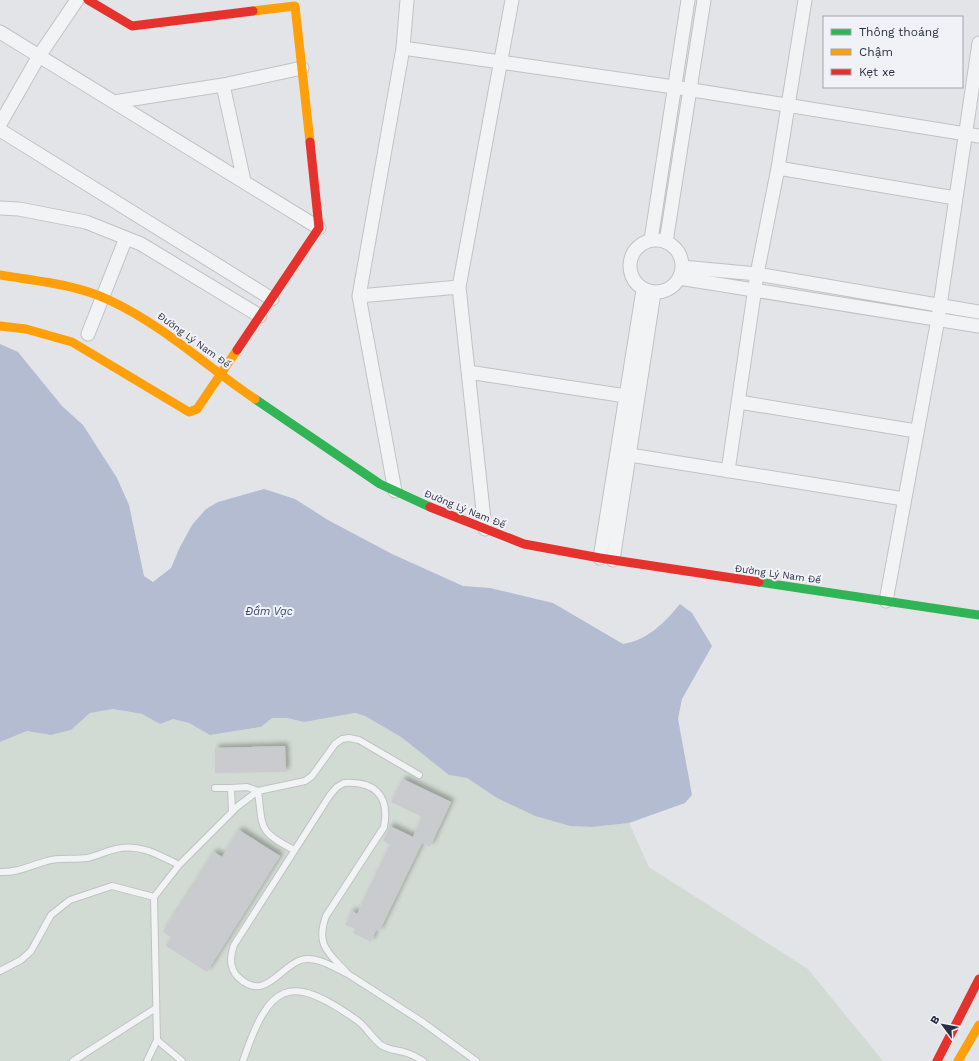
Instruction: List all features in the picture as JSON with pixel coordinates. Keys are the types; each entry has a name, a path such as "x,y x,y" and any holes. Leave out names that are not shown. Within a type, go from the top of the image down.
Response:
{"street":[{"path":"0,124 40,56 77,0"},
{"path":"0,326 26,329 72,342 188,412 197,409 319,228 295,6 132,26 88,0"},
{"path":"395,491 359,296 403,48 408,0"},
{"path":"485,529 459,287 512,0"},
{"path":"652,240 688,0"},
{"path":"666,242 704,0"},
{"path":"728,471 756,291 757,274 778,168 805,0"},
{"path":"0,32 319,228"},
{"path":"886,601 916,431 938,319 979,43"},
{"path":"403,48 674,87 689,91 979,136"},
{"path":"114,102 223,85 302,68"},
{"path":"223,85 244,181"},
{"path":"0,130 272,299"},
{"path":"778,168 955,198"},
{"path":"0,208 19,209 86,222 141,244 260,316"},
{"path":"88,334 101,297 126,238"},
{"path":"652,240 666,242 678,253 680,272 670,288 648,292 635,283 633,278 631,262 634,252 642,244 652,240"},
{"path":"680,272 757,274 979,312"},
{"path":"680,272 756,291 979,326"},
{"name":"Đường Lý Nam Đế","path":"0,275 59,284 101,297 141,316 221,374 373,479 424,505 524,544 607,559 979,615"},
{"path":"359,296 459,287"},
{"path":"607,559 626,396 648,292"},
{"path":"607,559 630,455 648,292"},
{"path":"468,372 626,396"},
{"path":"739,402 916,431"},
{"path":"630,455 904,499"},
{"path":"937,1061 979,979"},
{"path":"946,1044 962,1059 979,1025"}],"lane":[{"path":"147,1061 157,1040 154,897 179,865 232,812 258,791 305,781 312,776 328,751 335,744 349,738 359,740 377,749 419,775"},
{"path":"348,974 328,952 322,942 321,928 326,916 384,827 386,813 382,800 378,793 362,783 344,783 337,787 294,850 234,945 231,954 233,970 245,982 260,986 268,984 301,960 312,959 348,974 421,1021 476,1061"},
{"path":"215,788 246,787 258,791"},
{"path":"231,788 232,812"},
{"path":"258,791 264,830 268,835 294,850"},
{"path":"0,872 24,869 58,858 89,858 118,848 129,847 140,848 153,852 179,865"},
{"path":"0,971 21,960 30,951 51,915 70,900 112,886 154,897"},
{"path":"243,1061 252,1034 261,1016 276,996 288,992 308,993 320,996 358,1021 381,1045 408,1053 423,1061"},
{"path":"73,1061 156,1008"},
{"path":"157,1040 182,1061"}],"shaded area":[{"path":"113,709 142,714 160,724 173,719 189,723 210,735 261,727 272,718 287,718 304,722 355,713 365,716 401,737 449,775 467,778 497,798 535,816 570,826 592,827 629,823 649,867 808,969 883,1061 0,1061 0,742 27,731 51,735 71,730 90,713"}],"water":[{"name":"Đầm Vạc","path":"0,344 18,352 62,406 83,425 117,478 129,505 144,576 153,582 171,568 192,525 206,509 218,502 264,489 295,499 328,520 392,554 463,586 490,588 553,603 623,644 648,635 662,624 680,604 692,613 712,646 682,699 678,719 692,795 685,803 629,823 592,827 570,826 535,816 497,798 467,778 449,775 401,737 365,716 355,713 304,722 287,718 272,718 261,727 210,735 189,723 173,719 160,724 142,714 113,709 90,713 71,730 51,735 27,731 0,742"}],"building":[{"path":"285,746 286,772 215,773 215,748"},
{"path":"403,779 451,802 430,847 422,843 379,932 376,930 371,942 353,933 355,929 345,925 352,911 357,914 390,845 383,841 390,826 413,837 422,817 391,802"},
{"path":"239,830 280,856 207,972 166,946 171,937 163,932 214,852 222,857"}],"traffic: fast":[{"path":"255,399 380,484 430,507"},
{"path":"759,582 979,615"}],"traffic: slow":[{"path":"253,11 295,6 310,142"},
{"path":"0,275 70,287 83,290 109,300 148,321 255,399"},
{"path":"0,326 26,329 72,342 189,412 197,409 237,350"},
{"path":"958,1061 979,1025"}],"traffic: jam":[{"path":"88,0 132,26 253,11"},
{"path":"237,350 319,228 310,142"},
{"path":"430,507 524,544 600,558 759,582"},
{"path":"937,1061 979,979"}]}
